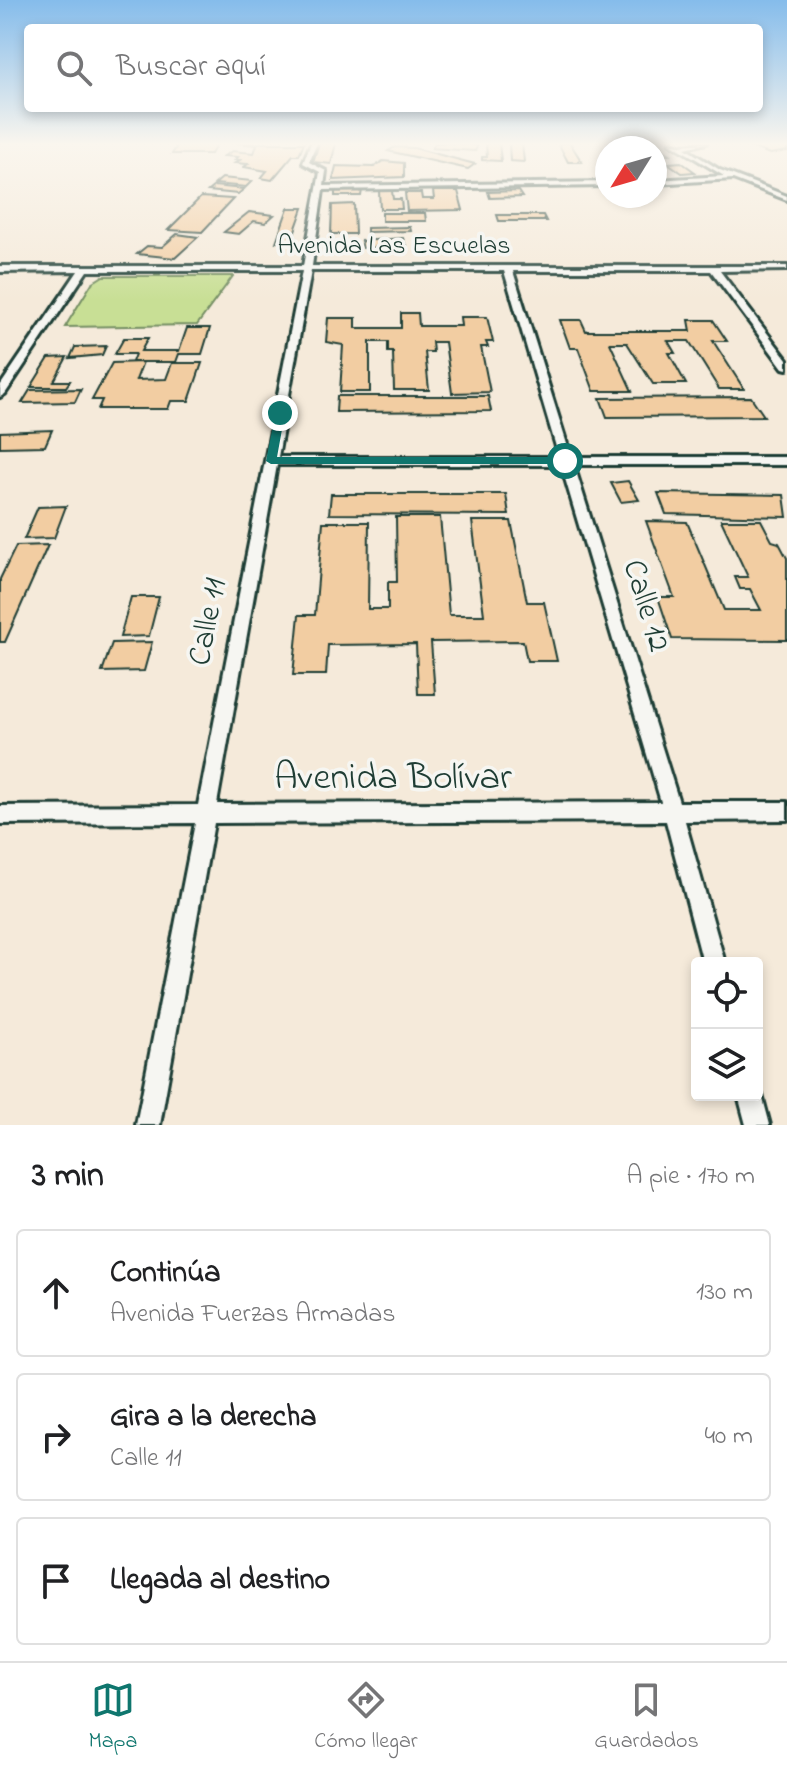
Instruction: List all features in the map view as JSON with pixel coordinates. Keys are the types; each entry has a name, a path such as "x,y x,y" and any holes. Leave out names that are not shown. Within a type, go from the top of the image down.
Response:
{"street":[{"name":"Calle 11","path":"148,1125 319,196"},
{"name":"Avenida Las Escuelas","path":"0,269 787,268"},
{"path":"0,394 84,269"},
{"name":"Calle 12","path":"508,269 673,812 712,957"},
{"path":"714,269 787,366"},
{"path":"271,461 787,461"},
{"name":"Avenida Bolívar","path":"0,815 787,811"},
{"path":"752,1101 758,1125"}],"green space":[{"path":"103,276 233,276 197,325 65,327 92,283"}],"building":[{"path":"379,196 401,199 402,209 380,209"},
{"path":"405,196 434,199 434,196 459,196 463,210 407,211"},
{"path":"489,196 522,197 490,198"},
{"path":"201,197 233,199 202,232 168,230"},
{"path":"354,204 355,234 331,234 332,205"},
{"path":"288,208 303,208 291,242 276,242"},
{"path":"249,212 274,215 265,223 254,221 239,234 224,232"},
{"path":"382,213 425,213 426,221 382,221"},
{"path":"497,215 543,215 546,221 499,221"},
{"path":"410,227 411,231 367,232 367,228"},
{"path":"177,234 198,237 175,258 137,254 147,246 162,247"},
{"path":"403,238 406,246 363,248 361,241"},
{"path":"401,313 418,313 419,326 461,326 460,317 487,317 493,342 486,342 488,347 481,347 490,392 452,393 445,342 432,342 433,352 425,352 429,390 394,390 393,352 388,352 388,342 370,342 370,392 340,392 343,345 326,342 328,318 356,318 356,328 401,328"},
{"path":"560,320 581,320 586,331 691,331 689,320 713,320 727,341 713,341 744,389 719,389 689,341 668,341 675,353 669,353 686,384 653,384 627,343 610,343 632,391 594,391 578,348 570,348"},
{"path":"187,328 210,328 202,354 179,354 176,362 132,362 135,354 115,354 124,338 148,338 141,351 179,351"},
{"path":"106,346 102,355 70,358 75,347"},
{"path":"67,357 54,381 70,381 66,387 31,387 49,358"},
{"path":"143,362 136,380 166,379 172,363 202,363 189,401 171,401 168,409 98,409 102,400 92,400 112,363"},
{"path":"81,389 75,402 22,403 30,390"},
{"path":"337,396 488,396 491,411 336,412"},
{"path":"751,397 764,416 607,417 600,398"},
{"path":"52,430 45,446 0,447 0,432"},
{"path":"628,481 639,500 621,502 611,483"},
{"path":"658,493 784,495 787,517 666,514"},
{"path":"331,494 506,494 509,515 329,514"},
{"path":"66,506 54,538 24,539 38,507"},
{"path":"396,517 440,517 449,615 484,615 472,521 511,521 527,602 544,602 557,661 527,661 523,641 431,642 435,694 418,694 416,644 328,645 326,675 293,675 299,615 315,615 323,522 369,522 368,609 388,609 388,582 397,582"},
{"path":"721,520 761,520 772,541 779,543 787,558 787,640 672,639 658,597 674,597 646,521 687,522 724,610 761,610 750,589 740,589 735,577 748,577"},
{"path":"48,545 5,642 0,642 0,579 16,546"},
{"path":"131,597 159,597 149,636 120,637"},
{"path":"152,642 144,671 102,672 112,643"}],"route":[{"path":"280,413 271,461 565,461"}]}
